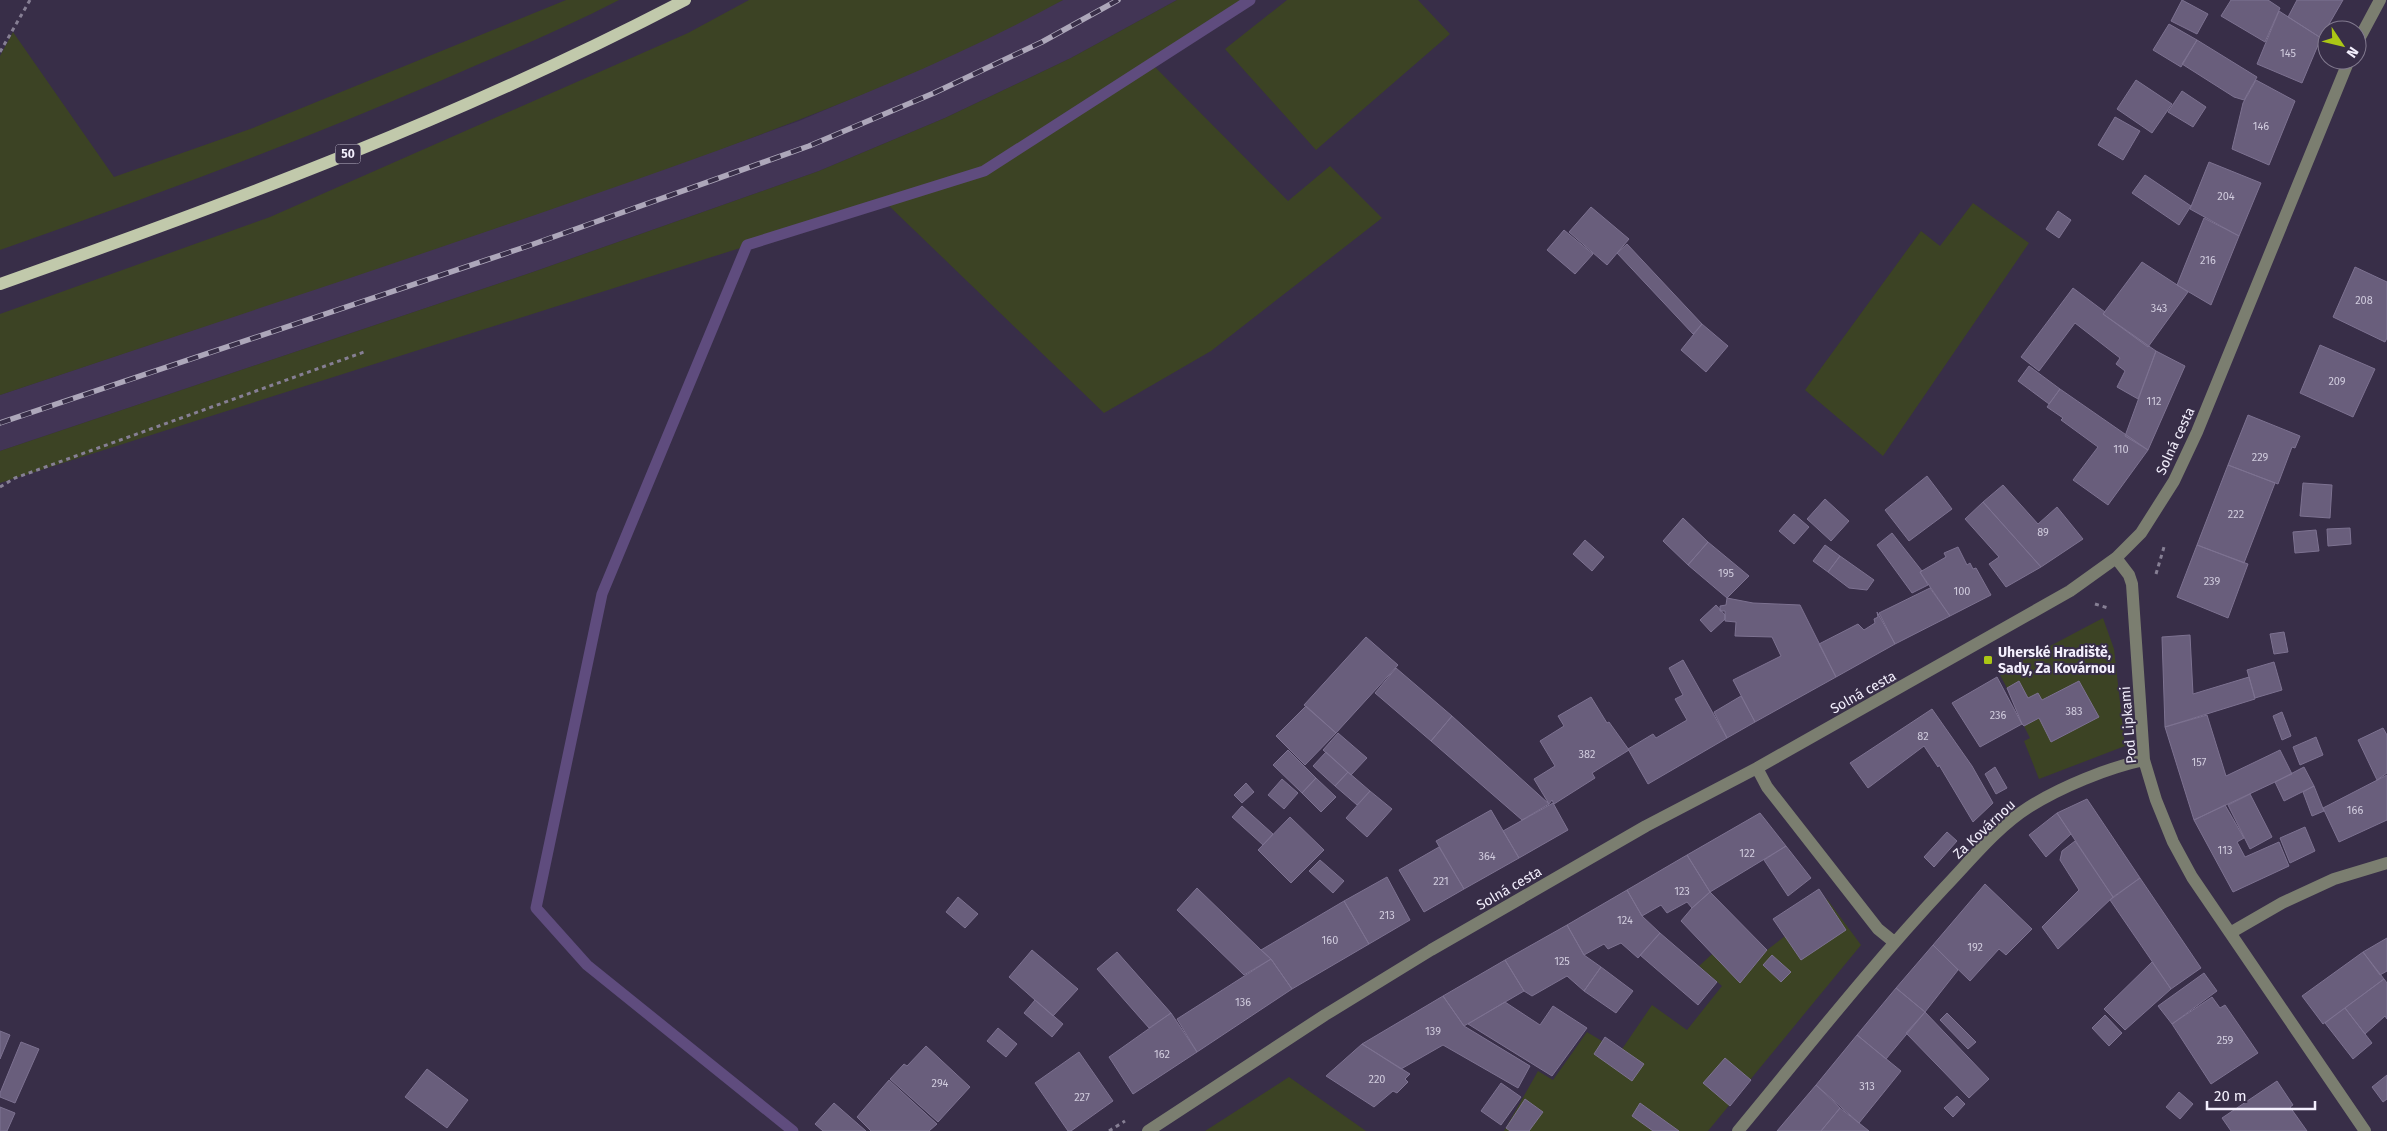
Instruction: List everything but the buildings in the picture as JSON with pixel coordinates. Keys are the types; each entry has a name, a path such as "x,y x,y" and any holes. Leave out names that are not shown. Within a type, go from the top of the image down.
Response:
{"main road":[{"name":"50","path":"0,284 301,174 476,100 685,0"}],"street":[{"path":"2367,24 2380,0"},
{"name":"Solná cesta","path":"1148,1131 1325,1016 1431,950 1646,826 1757,768 2070,591 2116,558 2141,534 2174,481 2197,432 2345,70"},
{"name":"Pod Lipkami","path":"2116,558 2129,575 2132,584 2144,760 2156,800 2172,842 2192,877 2365,1131"},
{"name":"Za Kovárnou","path":"1738,1131 1894,942 1983,846 2028,808 2074,785 2130,763 2144,760"},
{"path":"1757,768 1767,787 1878,929 1894,942"},
{"path":"2230,933 2282,903 2334,879 2387,862"}],"path":[{"path":"0,52 30,0"},
{"path":"0,487 24,475 364,352"},
{"path":"2156,576 2165,544"},
{"path":"1109,1131 1133,1115"}],"shaded area":[{"path":"1063,0 1177,0 1071,58 945,118 819,171 536,271 0,451 0,395 519,220 799,121 923,68"}],"green space":[{"path":"566,0 619,0 575,22 440,81 277,148 0,250 0,56 13,32 114,177 253,128"},
{"path":"749,0 1063,0 945,59 825,110 506,225 0,395 0,314 270,217 688,33"},
{"path":"1177,0 1250,0 1152,64 1288,201 1330,166 1382,218 1211,351 1104,413 885,202 0,483 0,451 536,271 819,171 945,118 1071,58"},
{"path":"1287,0 1418,0 1450,34 1316,150 1225,49"},
{"path":"1973,203 2029,243 1883,456 1805,390 1921,231 1940,246"},
{"path":"2103,618 2114,649 2125,746 2039,779 2024,741 2030,738 2024,726 2039,718 2052,742 2098,717 2079,681 2042,700 2028,698 2019,681 2007,688 1999,673"},
{"path":"1827,899 1861,945 1708,1131 1504,1131 1538,1071 1553,1080 1587,1032 1620,1052 1652,1005 1687,1030 1722,986 1699,966 1743,926 1767,950 1807,919"},
{"path":"1289,1077 1366,1131 1205,1131"}],"waterway":[{"path":"793,1131 587,965 536,908 602,594 747,245 984,171 1250,0"}],"railway":[{"path":"0,423 528,246 809,146 934,93 1042,42 1118,0"}],"place":[{"name":"Uherské Hradiště, Sady, Za Kovárnou","path":"1988,660"}]}
